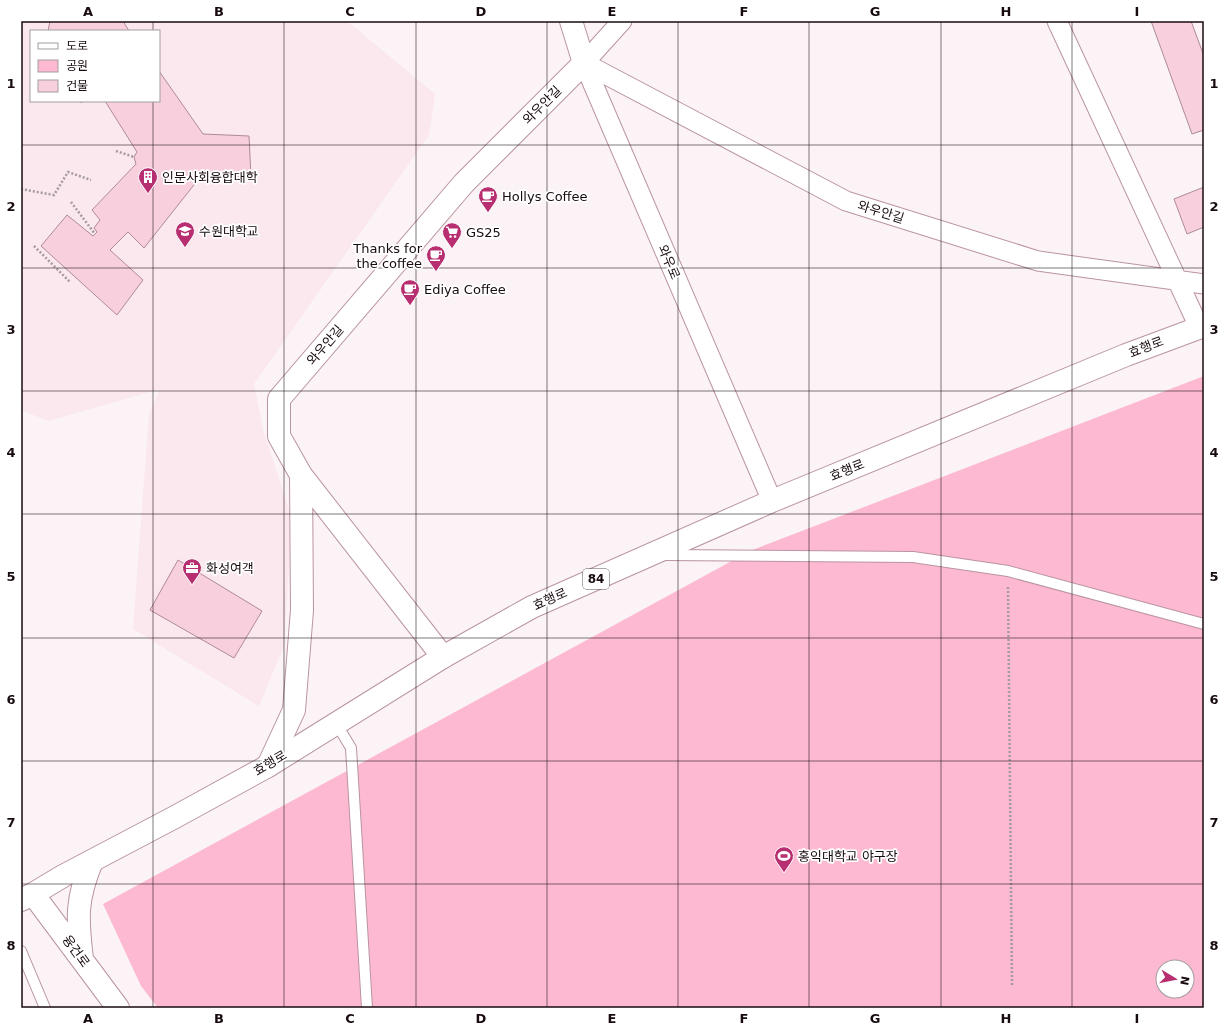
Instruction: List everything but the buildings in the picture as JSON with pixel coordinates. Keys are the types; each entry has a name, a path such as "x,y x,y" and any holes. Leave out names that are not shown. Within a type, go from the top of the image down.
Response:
{"street":[{"name":"와우로","path":"571,21 584,63 772,501"},
{"name":"와우안길","path":"443,657 301,475 279,436 279,399 464,183 584,63 622,21"},
{"name":"효행로","path":"27,897 63,876 268,766 443,657 532,607 772,501 1126,355 1202,326 1178,281 1057,21"},
{"name":"와우안길","path":"584,63 846,201 1038,261 1204,284"},
{"path":"268,766 294,710 302,610 301,475"},
{"path":"82,960 78,930 79,900 85,878 92,861"},
{"name":"융건로","path":"27,897 82,960 118,1008"}],"lane":[{"path":"651,555 912,557 1008,571 1204,624"},
{"path":"336,723 351,748 367,1008"},
{"path":"21,951 45,1008"}],"path":[{"path":"116,151 134,157"},
{"path":"21,189 54,195 68,172 91,180"},
{"path":"71,202 95,234"},
{"path":"34,246 70,282"},
{"path":"1008,571 1012,985"}],"shaded area":[{"name":"수원대학교","path":"21,21 347,21 435,94 429,135 254,384 263,430 292,519 284,646 259,706 133,629 149,414 160,389 48,421 21,410"}],"green space":[{"path":"1204,376 1204,1008 158,1008 141,986 103,904 750,551"}],"place":[{"name":"인문사회융합대학","path":"148,194"},
{"name":"Hollys Coffee","path":"488,213"},
{"name":"수원대학교","path":"185,248"},
{"name":"GS25","path":"452,249"},
{"name":"Thanks for the coffee","path":"436,272"},
{"name":"Ediya Coffee","path":"410,306"},
{"name":"화성여객","path":"192,585"},
{"name":"홍익대학교 야구장","path":"784,873"}]}
